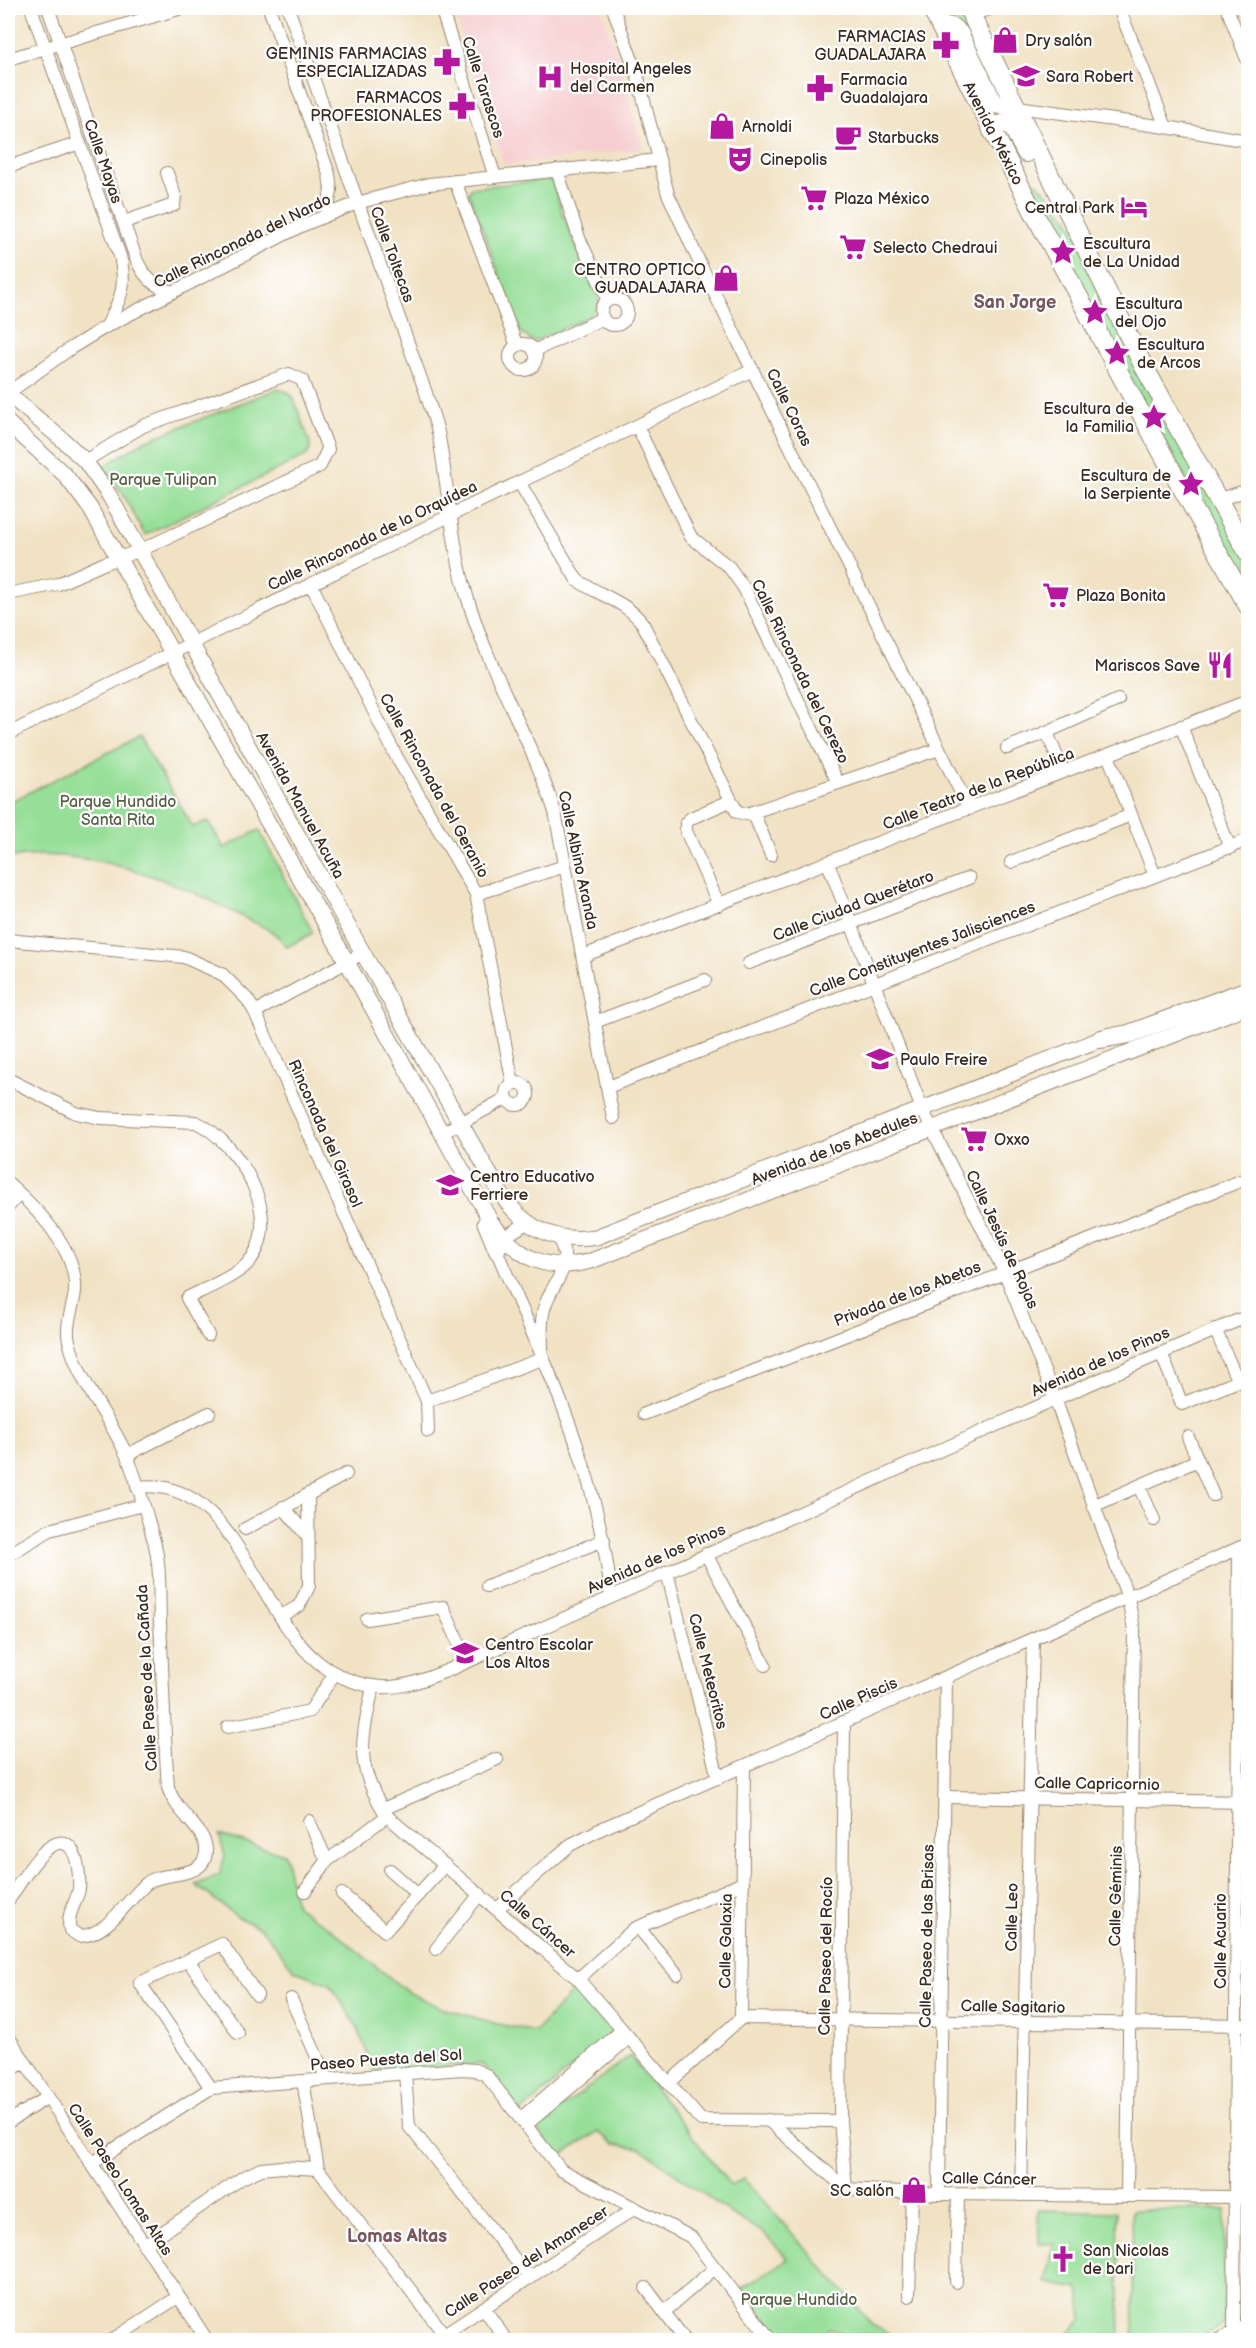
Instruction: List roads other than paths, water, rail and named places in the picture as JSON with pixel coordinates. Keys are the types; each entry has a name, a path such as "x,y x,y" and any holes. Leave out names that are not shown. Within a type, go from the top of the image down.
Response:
{"main road":[{"name":"Avenida México","path":"931,8 992,131 1160,449 1248,606"},
{"name":"Avenida México","path":"970,11 1143,365 1248,553"},
{"path":"940,25 955,29 959,33 994,104 1017,107"},
{"path":"992,131 1003,123 1013,128 1045,190 1071,218"},
{"path":"1101,1039 1129,1034 1248,990"}],"street":[{"name":"Calle Mayas","path":"31,8 120,256 124,284 121,297 107,326"},
{"name":"Calle Mayas","path":"48,8 143,272 160,288 173,292"},
{"path":"8,59 182,8"},
{"path":"269,8 329,174 331,190 327,214"},
{"name":"Calle Toltecas","path":"288,8 426,393 438,434 451,515"},
{"name":"Calle Tarascos","path":"441,8 495,177"},
{"name":"Calle Coras","path":"613,8 637,74 668,194 969,809"},
{"path":"970,11 992,8"},
{"path":"1119,8 1166,127"},
{"path":"1227,8 1248,62"},
{"path":"1017,107 1166,127 1248,141"},
{"path":"8,167 80,143"},
{"name":"Calle Rinconada del Nardo","path":"8,394 71,348 107,326 327,214 357,203 429,184 658,160"},
{"path":"557,170 579,238 608,300"},
{"path":"124,222 174,204 175,196 167,173"},
{"path":"455,181 517,346"},
{"path":"603,318 602,308 608,300"},
{"path":"603,318 612,324 622,322 626,318 627,307 624,303 619,300 608,300"},
{"path":"534,351 603,318"},
{"path":"527,345 534,351 536,357 531,368 519,370 510,361 510,355 517,346 527,345"},
{"name":"Calle Rinconada de la Orquídea","path":"8,734 451,515 753,370"},
{"path":"8,594 58,584 141,550 320,466 328,449 302,380 295,375 286,374 129,433 85,461"},
{"name":"Avenida Manuel Acuña","path":"8,394 85,461 104,486 363,953 510,1209 538,1230 556,1236"},
{"path":"8,423 65,475 90,508 442,1133 507,1098"},
{"name":"Calle Rinconada del Cerezo","path":"637,426 691,537 729,567 744,588 838,783"},
{"path":"519,482 577,580 592,590 623,604 634,612 643,624 737,812 747,813 939,749"},
{"path":"1217,500 1248,490"},
{"name":"Calle Albino Aranda","path":"451,515 458,560 470,606 491,661 543,774 555,812 613,1118"},
{"name":"Calle Rinconada del Geranio","path":"311,584 396,756 476,894 513,1084"},
{"path":"1007,748 1118,700"},
{"name":"Calle Teatro de la República","path":"583,956 1248,701"},
{"path":"1181,726 1230,848"},
{"path":"1047,732 1063,772"},
{"path":"1108,755 1155,876"},
{"path":"719,905 686,831 686,823 691,818 730,801"},
{"path":"747,813 771,855"},
{"path":"1011,862 1131,815"},
{"name":"Calle Constituyentes Jalisciences","path":"608,1087 1248,840"},
{"name":"Calle Jesús de Rojas","path":"828,863 922,1109 1005,1273 1055,1399 1128,1598"},
{"path":"476,894 566,866"},
{"name":"Calle Ciudad Querétaro","path":"749,963 969,878"},
{"name":"Rinconada del Girasol","path":"8,940 184,957 222,974 247,999 255,1012 426,1401 428,1431"},
{"path":"255,1012 363,953"},
{"path":"595,1022 705,980"},
{"name":"Avenida de los Abedules","path":"556,1236 579,1240 596,1237 1248,982"},
{"name":"Avenida de los Abedules","path":"442,1133 491,1222 501,1246 551,1265 591,1261 1248,1006"},
{"path":"8,1079 76,1113 100,1118 196,1122 206,1127 235,1153 247,1173 259,1203 262,1229 258,1245 248,1263 187,1298 208,1335"},
{"path":"519,1083 527,1090 525,1101 515,1105 507,1098 507,1089 513,1084 519,1083"},
{"name":"Privada de los Abetos","path":"644,1414 1248,1178"},
{"name":"Calle Paseo de la Cañada","path":"8,1183 57,1237 69,1257 75,1274 75,1292 68,1331 69,1341 88,1389 127,1455 155,1545 158,1565 168,1787 174,1803 203,1837 206,1849 205,1856 198,1867 189,1872 148,1882 118,1913 92,1935 79,1936 70,1929 69,1916 77,1896 79,1877 74,1853 65,1843 59,1842 47,1847 8,1901"},
{"path":"8,1207 19,1194"},
{"path":"527,1223 501,1246 542,1359 571,1424 593,1494 604,1540 611,1596"},
{"path":"542,1359 543,1310 562,1274 564,1265 563,1247 556,1236"},
{"name":"Avenida de los Pinos","path":"137,1487 151,1485 171,1489 191,1498 206,1509 222,1526 298,1641 317,1662 335,1673 373,1687 396,1686 418,1682 467,1661 1055,1399 1248,1316"},
{"path":"1161,1353 1182,1404 1243,1379 1215,1329"},
{"path":"426,1401 542,1359"},
{"path":"127,1455 209,1413"},
{"path":"1188,1437 1213,1495"},
{"path":"1093,1506 1198,1460"},
{"path":"245,1529 346,1474"},
{"path":"1139,1486 1154,1520"},
{"path":"281,1616 299,1606 309,1586 308,1494"},
{"path":"8,1555 50,1530 142,1505"},
{"path":"284,1507 308,1537"},
{"path":"487,1586 604,1540"},
{"name":"Calle Piscis","path":"497,1909 570,1845 1244,1547"},
{"name":"Calle Acuario","path":"1234,2332 1242,2025 1244,1547"},
{"path":"706,1554 765,1665"},
{"name":"Calle Meteoritos","path":"667,1572 718,1778"},
{"name":"Calle Géminis","path":"1127,2196 1134,1629 1128,1598"},
{"path":"367,1619 443,1607 467,1661"},
{"name":"Calle Leo","path":"1021,2195 1033,1639"},
{"path":"228,1726 310,1711 335,1673"},
{"name":"Calle Paseo de las Brisas","path":"939,2194 946,1678"},
{"name":"Calle Cáncer","path":"373,1687 361,1749 368,1784 385,1812 578,1979 701,2120 840,2121"},
{"name":"Calle Paseo del Rocío","path":"844,1722 840,2121 846,2189"},
{"path":"305,1890 327,1861 385,1812 497,1759"},
{"name":"Calle Galaxia","path":"741,2018 744,1767"},
{"name":"Calle Capricornio","path":"944,1797 1243,1802"},
{"path":"309,1821 327,1861"},
{"path":"342,1894 385,1931 445,1865"},
{"path":"390,1870 418,1895"},
{"path":"578,1979 638,1928 743,1883"},
{"path":"436,1950 480,1894"},
{"path":"638,1928 677,1974"},
{"path":"211,2088 140,1983 222,1944 257,1995"},
{"path":"188,1960 238,2033"},
{"path":"291,1999 327,2079"},
{"path":"669,2083 741,2018"},
{"name":"Calle Sagitario","path":"741,2018 1242,2025"},
{"path":"523,2122 626,2034"},
{"name":"Calle Paseo Lomas Altas","path":"8,2036 206,2340"},
{"path":"8,2070 25,2062"},
{"name":"Paseo Puesta del Sol","path":"91,2164 211,2088 475,2070 486,2076 561,2170 691,2237 771,2340"},
{"path":"405,2073 410,2126 530,2278"},
{"path":"303,2081 318,2169 440,2337"},
{"path":"8,2122 48,2097"},
{"path":"768,2120 846,2189"},
{"path":"144,2245 242,2178 261,2169 282,2167 318,2169"},
{"name":"Calle Cáncer","path":"846,2189 958,2195 1236,2197"},
{"path":"909,2296 912,2193"},
{"path":"956,2282 958,2195"},
{"name":"Calle Paseo del Amanecer","path":"440,2337 635,2208"},
{"path":"664,2312 715,2268"},
{"path":"646,2288 685,2340"},
{"path":"112,2340 178,2297"},
{"path":"484,2308 506,2340"},
{"path":"1218,2340 1248,2325"}],"place":[{"name":"Dry salón","path":"1005,40"},
{"name":"FARMACIAS GUADALAJARA","path":"946,45"},
{"name":"GEMINIS FARMACIAS ESPECIALIZADAS","path":"447,62"},
{"name":"Sara Robert","path":"1026,76"},
{"name":"Hospital Angeles del Carmen","path":"550,77"},
{"name":"Farmacia Guadalajara","path":"820,88"},
{"name":"FARMACOS PROFESIONALES","path":"462,106"},
{"name":"Arnoldi","path":"722,126"},
{"name":"Starbucks","path":"848,137"},
{"name":"Cinepolis","path":"740,159"},
{"name":"Plaza México","path":"814,198"},
{"name":"Central Park","path":"1134,207"},
{"name":"Selecto Chedraui","path":"853,247"},
{"name":"Escultura de La Unidad","path":"1063,252"},
{"name":"CENTRO OPTICO GUADALAJARA","path":"726,278"},
{"name":"Escultura del Ojo","path":"1095,312"},
{"name":"Escultura de Arcos","path":"1117,353"},
{"name":"Escultura de la Familia","path":"1154,417"},
{"name":"Escultura de la Serpiente","path":"1191,484"},
{"name":"Plaza Bonita","path":"1056,595"},
{"name":"Mariscos Save","path":"1220,665"},
{"name":"Paulo Freire","path":"880,1059"},
{"name":"Oxxo","path":"974,1139"},
{"name":"Centro Educativo Ferriere","path":"450,1185"},
{"name":"Centro Escolar Los Altos","path":"465,1653"},
{"name":"SC salón","path":"914,2190"},
{"name":"San Nicolas de bari","path":"1063,2259"}],"district":[{"name":"San Jorge","path":"1015,302"},
{"name":"Lomas Altas","path":"397,2236"}],"park label":[{"name":"Parque Tulipan","path":"163,479"},
{"name":"Parque Hundido Santa Rita","path":"118,810"},
{"name":"Parque Hundido","path":"799,2299"}]}
